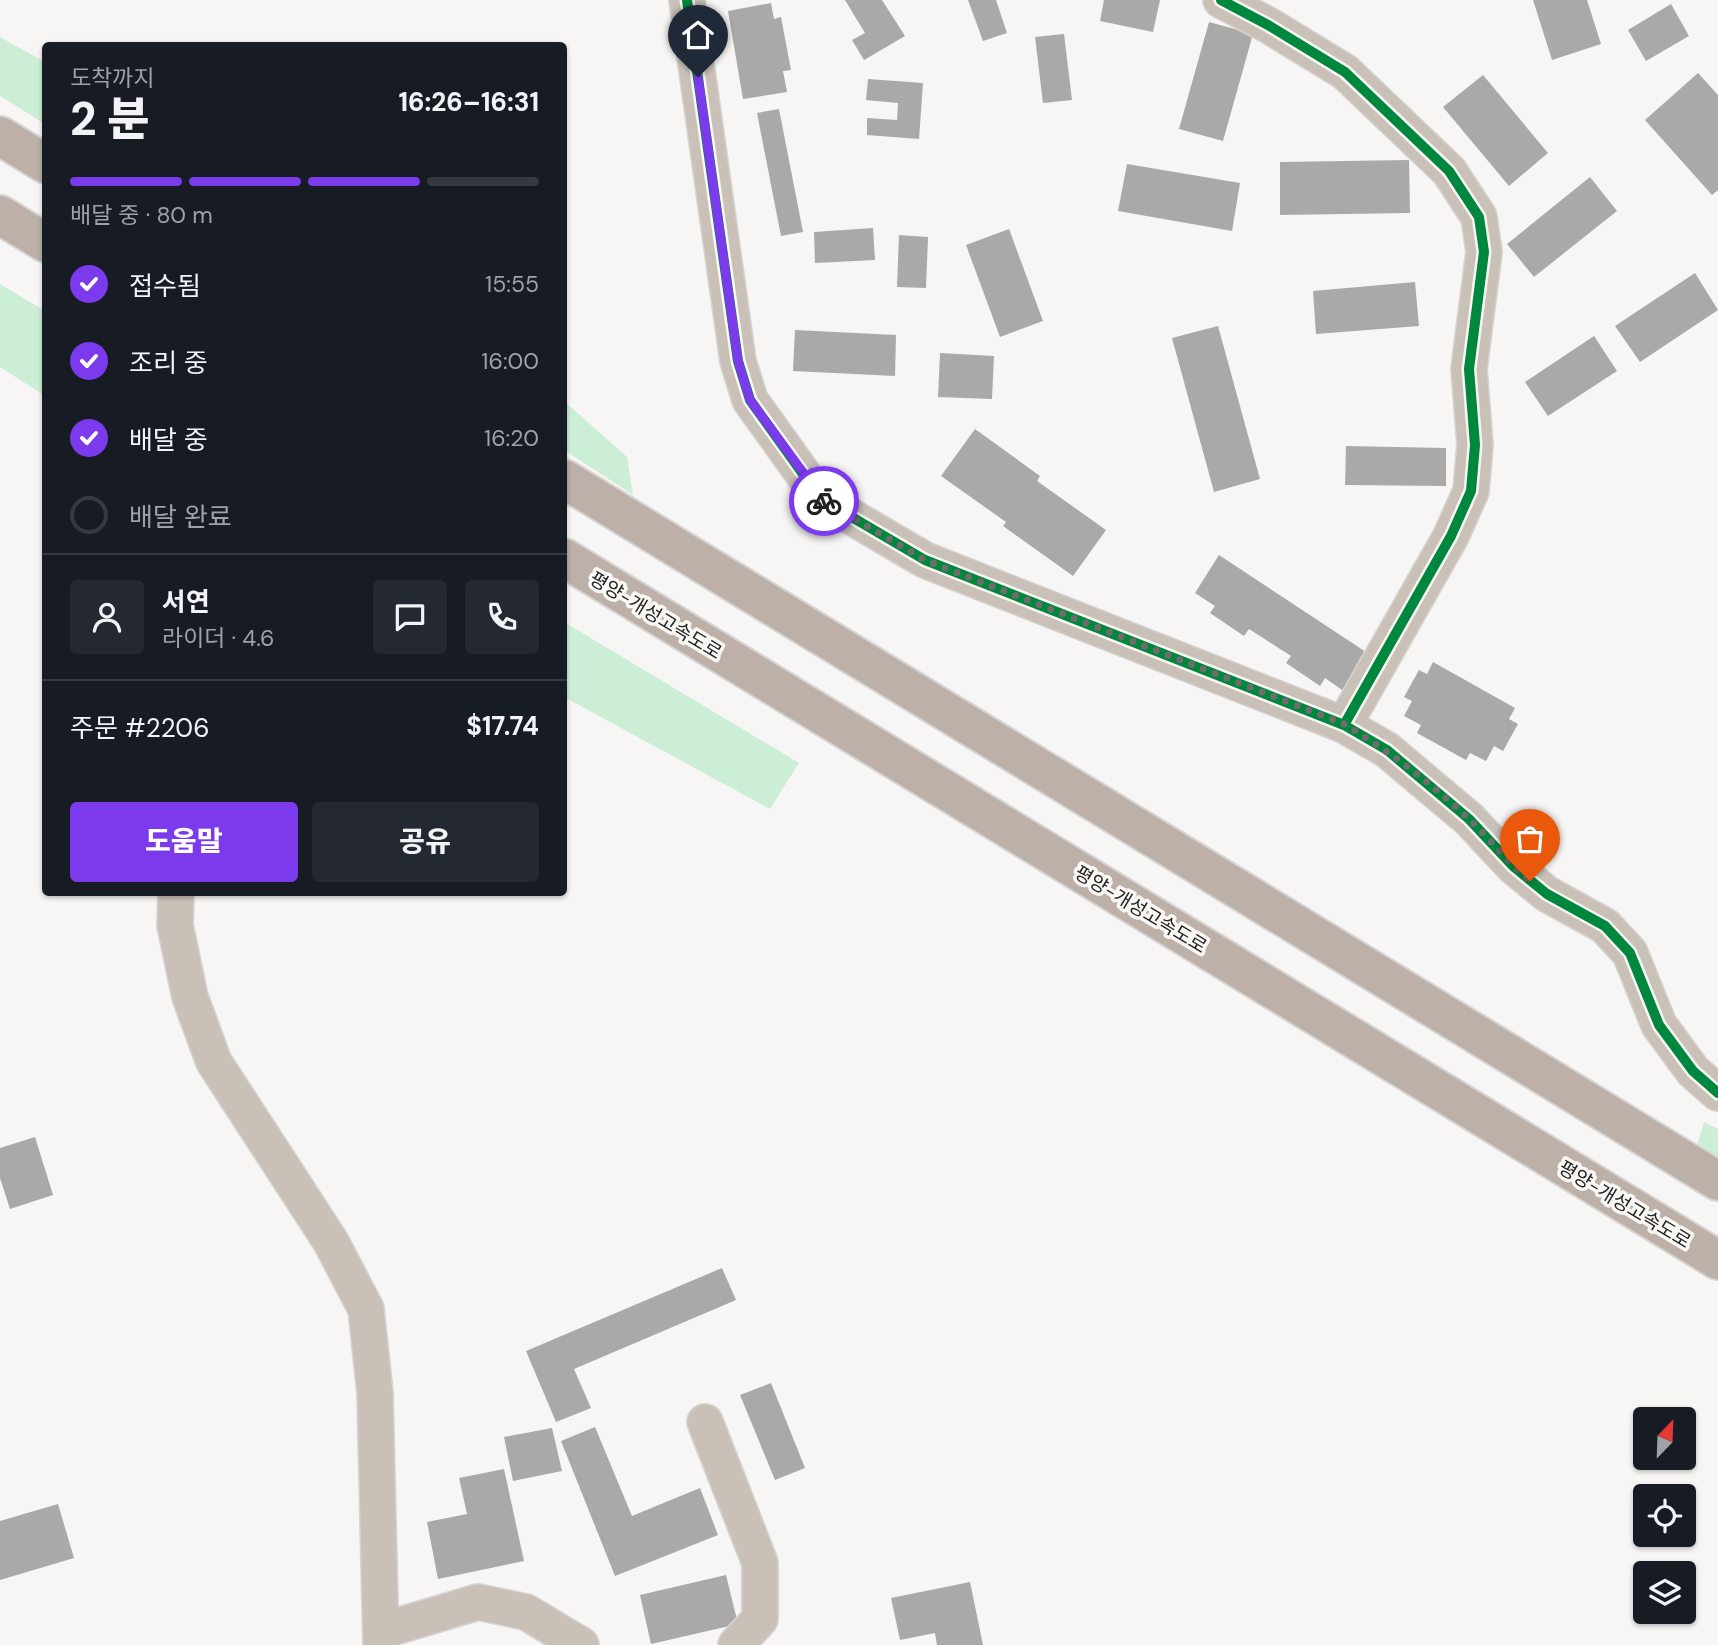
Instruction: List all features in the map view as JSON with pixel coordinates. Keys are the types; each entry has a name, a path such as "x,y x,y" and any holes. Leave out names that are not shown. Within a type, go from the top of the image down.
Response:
{"highway":[{"path":"0,136 42,162"},
{"path":"0,215 42,241"},
{"path":"567,481 1718,1181"},
{"name":"평양-개성고속도로","path":"567,560 1718,1260"}],"street":[{"path":"687,0 738,361 750,400 821,499 925,560 1344,724 1387,750 1469,819 1514,867 1547,894 1605,926 1630,953 1659,1025 1693,1071 1718,1093"},
{"path":"1221,0 1345,72 1448,171 1479,218 1484,252 1469,369 1475,445 1471,491 1451,536 1344,724"},
{"path":"176,896 175,925 190,997 214,1062 331,1242 366,1309 375,1393 381,1638 478,1602 526,1612 581,1645"},
{"path":"705,1422 760,1563 760,1619 736,1645"}],"green space":[{"path":"0,37 42,60 42,122 0,96"},
{"path":"0,284 42,309 42,394 0,367"},
{"path":"567,405 627,457 633,495 567,452"},
{"path":"567,624 799,763 770,809 567,699"},
{"path":"1704,1122 1718,1129 1718,1159 1697,1146"}],"building":[{"path":"845,0 882,0 905,36 864,60 852,40 865,33"},
{"path":"968,0 996,0 1007,33 983,41"},
{"path":"1104,0 1160,0 1153,32 1100,21"},
{"path":"1533,0 1587,0 1601,44 1552,60"},
{"path":"771,3 774,19 781,17 791,70 783,71 787,92 743,99 728,11"},
{"path":"1671,4 1689,36 1646,61 1628,30"},
{"path":"1209,22 1253,34 1223,141 1179,129"},
{"path":"1064,34 1072,100 1043,103 1035,37"},
{"path":"1698,73 1718,95 1718,190 1712,195 1645,120"},
{"path":"1483,75 1548,153 1509,186 1443,107"},
{"path":"868,79 923,83 919,139 867,135 867,118 897,120 898,103 866,100"},
{"path":"779,109 803,232 781,236 757,113"},
{"path":"1409,160 1410,213 1280,215 1280,162"},
{"path":"1127,164 1240,183 1232,231 1118,211"},
{"path":"1590,177 1617,211 1534,277 1507,244"},
{"path":"873,228 875,260 815,263 814,232"},
{"path":"1009,229 1043,321 1000,337 966,245"},
{"path":"899,235 928,237 926,288 897,287"},
{"path":"1695,273 1718,310 1640,362 1615,326"},
{"path":"1415,282 1419,326 1316,334 1313,291"},
{"path":"1218,326 1260,479 1214,492 1172,338"},
{"path":"795,330 896,335 895,376 793,371"},
{"path":"1594,336 1617,371 1548,416 1525,382"},
{"path":"940,353 994,356 992,399 938,397"},
{"path":"975,429 1040,476 1037,481 1106,530 1073,576 1003,526 1006,522 941,476"},
{"path":"1346,446 1446,448 1446,486 1345,485"},
{"path":"1219,555 1369,654 1345,692 1325,678 1320,686 1286,663 1291,656 1249,629 1244,636 1210,613 1215,606 1195,593"},
{"path":"1433,662 1515,708 1509,719 1518,724 1503,751 1494,746 1486,761 1470,753 1466,760 1417,733 1421,725 1404,716 1412,701 1404,697 1419,670 1427,674"},
{"path":"35,1137 53,1195 10,1209 0,1178 0,1148"},
{"path":"722,1268 736,1300 574,1369 591,1408 556,1422 526,1351"},
{"path":"771,1383 805,1468 775,1480 740,1395"},
{"path":"595,1427 632,1516 700,1488 718,1535 615,1576 561,1441"},
{"path":"552,1428 562,1471 513,1481 504,1437"},
{"path":"504,1469 524,1561 438,1579 427,1522 467,1514 459,1478"},
{"path":"58,1504 74,1558 0,1580 0,1521"},
{"path":"726,1575 738,1624 651,1644 640,1595"},
{"path":"970,1582 983,1645 937,1645 935,1633 900,1640 891,1598"}],"cycle path":[{"path":"687,0 738,361 750,400 821,499 925,560 1344,725 1387,750 1469,819 1514,867 1547,894 1605,926 1630,953 1659,1025 1693,1071 1718,1093"},
{"path":"1221,0 1345,72 1449,171 1479,217 1484,252 1469,369 1475,445 1471,491 1451,536 1344,725"}],"way so far":[{"path":"824,501 925,560 1344,724 1387,750 1469,819 1530,881"}],"route":[{"path":"698,77 738,361 750,400 824,501"}]}
